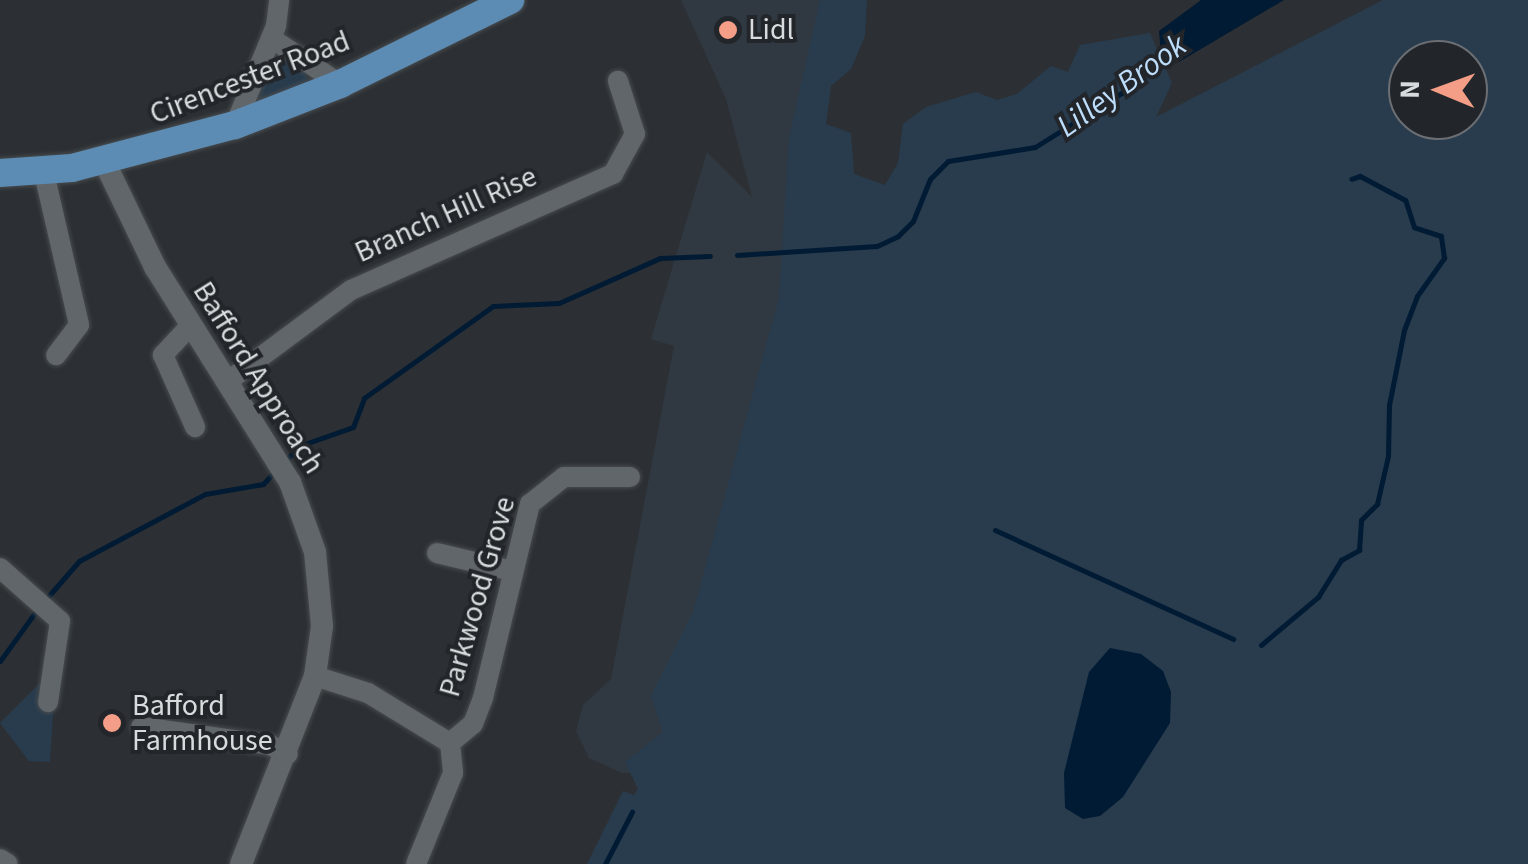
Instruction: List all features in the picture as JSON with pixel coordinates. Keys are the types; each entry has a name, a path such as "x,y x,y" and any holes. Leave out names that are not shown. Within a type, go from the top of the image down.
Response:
{"main road":[{"name":"Cirencester Road","path":"0,173 44,172 104,161 235,125 340,84 495,3"}],"street":[{"path":"235,125 271,38 279,0"},
{"path":"271,38 340,84"},
{"name":"Branch Hill Rise","path":"227,382 330,302 612,174 634,134 618,81"},
{"name":"Bafford Approach","path":"104,161 190,326 290,482 320,576 316,676 288,754 240,864"},
{"path":"44,172 78,320 76,334 56,355"},
{"path":"190,326 163,355 195,427"},
{"name":"Parkwood Grove","path":"450,742 474,724 483,698 530,504 542,489 564,477 630,477"},
{"path":"437,553 512,571"},
{"path":"0,568 20,581 60,620 48,702"},
{"path":"316,676 368,692 450,742 450,784 416,864"},
{"path":"142,727 270,745 288,754"},
{"path":"0,860 8,864"}],"shaded area":[{"path":"681,0 833,0 795,205 824,239 672,731 642,772 622,773 589,758 576,731 583,705 611,679 674,346 651,339 707,152 752,197 726,99"},
{"path":"820,0 867,0 865,36 851,69 831,86 826,124 851,133 854,174 885,185 898,163 903,124 926,107 976,92 997,100 1017,94 1051,66 1068,72 1080,45 1150,33 1172,83 1156,117 1383,0 1528,0 1528,864 587,864 623,791 634,795 638,789 625,762 663,732 651,696 693,612 779,298 789,138"},
{"path":"1201,0 1284,0 1179,62 1161,56 1159,31"},
{"path":"281,57 307,72 307,85 261,104 255,100 266,64"},
{"path":"1110,648 1141,654 1163,671 1171,692 1170,723 1123,797 1100,816 1083,819 1065,808 1064,773 1089,672"},
{"path":"56,667 50,762 29,761 0,723"}],"waterway":[{"name":"Lilley Brook","path":"737,255 877,246 898,236 913,221 930,179 948,161 1035,147 1123,92 1163,54"},
{"path":"1261,645 1318,597 1341,560 1359,550 1361,520 1377,504 1388,456 1389,405 1404,330 1417,296 1444,258 1441,236 1414,227 1405,200 1360,176 1351,179"},
{"name":"Lilley Brook","path":"286,460 299,446 353,427 364,398 493,306 559,303 660,258 710,256"},
{"name":"Lilley Brook","path":"46,599 79,561 205,494 263,484 275,471"},
{"path":"995,530 1233,639"},
{"name":"Lilley Brook","path":"0,661 39,607"},
{"path":"605,864 632,812"}],"place":[{"name":"Lidl","path":"728,30"},
{"name":"Bafford Farmhouse","path":"112,723"}]}
